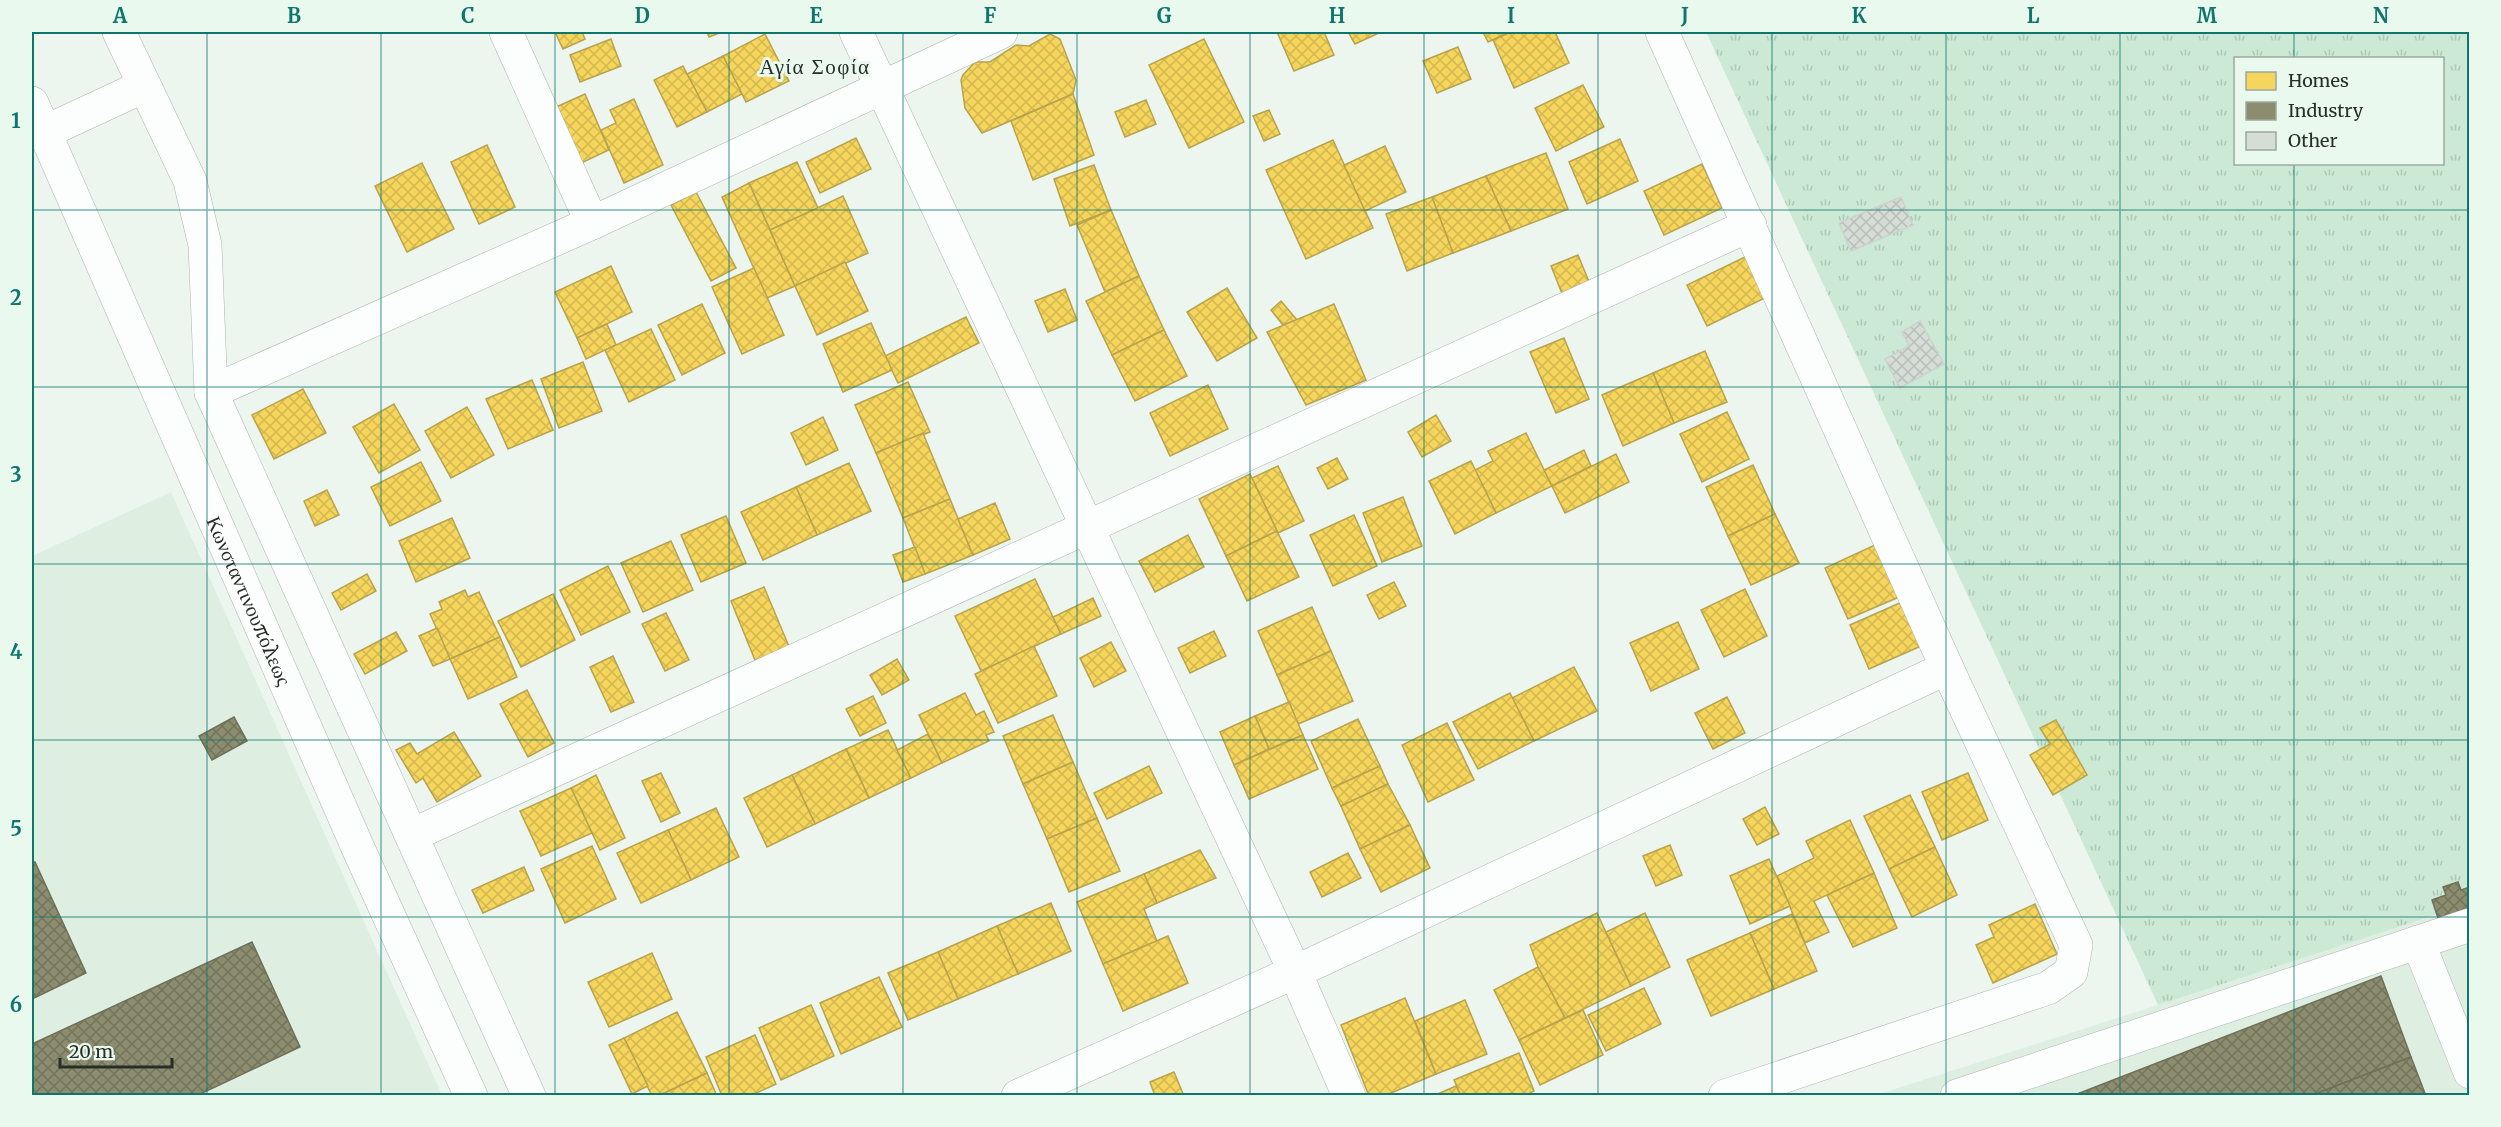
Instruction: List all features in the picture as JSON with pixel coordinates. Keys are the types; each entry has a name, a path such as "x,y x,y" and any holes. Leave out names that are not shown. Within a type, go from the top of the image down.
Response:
{"street":[{"path":"119,32 190,181 205,245 211,392 529,1095"},
{"path":"506,32 592,223"},
{"path":"856,32 1295,972 1349,1095"},
{"path":"211,392 592,223 881,86 1001,32"},
{"path":"1662,32 1947,668 2076,945 2072,972 2048,988 1725,1095"},
{"path":"38,117 144,86"},
{"name":"Κωνσταντινουπόλεως","path":"38,117 358,848 471,1095"},
{"path":"412,835 1750,225"},
{"path":"1018,1095 1295,972 1947,668"},
{"path":"1957,1095 2469,925"},
{"path":"2418,942 2469,1072"}],"shaded area":[{"path":"171,492 442,1095 32,1095 32,556"},
{"path":"2469,904 2469,1095 1873,1096 2158,1005"}],"green space":[{"path":"1706,32 2469,32 2469,904 2158,1005"}],"building: Homes":[{"path":"555,32 582,32 585,39 563,49"},
{"path":"707,32 722,32 709,37"},
{"path":"1277,32 1324,32 1334,55 1294,71"},
{"path":"1348,32 1381,32 1355,44"},
{"path":"1483,32 1511,32 1488,42"},
{"path":"1511,32 1555,32 1569,63 1514,88 1493,40"},
{"path":"765,34 789,81 746,102 723,56"},
{"path":"1050,34 1060,39 1076,80 1073,94 982,133 965,108 961,80 963,75 975,62 990,62 1016,45 1029,46"},
{"path":"611,39 621,66 580,82 570,55"},
{"path":"1204,39 1244,122 1189,148 1149,65"},
{"path":"1458,47 1471,79 1437,93 1423,61"},
{"path":"723,56 742,94 707,112 687,74"},
{"path":"683,66 707,112 677,127 654,80"},
{"path":"1583,85 1604,127 1556,151 1535,108"},
{"path":"585,94 609,150 579,164 554,108"},
{"path":"1073,94 1094,155 1033,180 1011,121"},
{"path":"634,99 663,165 624,183 601,130 616,123 610,110"},
{"path":"1146,100 1156,124 1125,137 1115,112"},
{"path":"1269,110 1280,134 1264,141 1253,116"},
{"path":"856,138 871,169 820,193 806,162"},
{"path":"1620,139 1638,181 1587,204 1569,162"},
{"path":"1333,140 1373,228 1306,259 1266,170"},
{"path":"487,145 515,207 479,224 451,162"},
{"path":"1385,146 1406,192 1365,211 1344,165"},
{"path":"1546,153 1568,209 1511,231 1486,176"},
{"path":"797,162 818,208 770,230 749,183"},
{"path":"422,163 454,229 407,252 375,186"},
{"path":"1702,164 1722,208 1664,235 1644,191"},
{"path":"1094,165 1111,210 1070,226 1054,179"},
{"path":"1486,176 1511,231 1453,253 1432,197"},
{"path":"749,183 795,286 767,298 722,197"},
{"path":"696,192 736,268 711,281 671,205"},
{"path":"843,196 868,253 795,286 770,230"},
{"path":"1432,197 1453,253 1407,271 1386,214"},
{"path":"1111,210 1139,276 1105,292 1077,225"},
{"path":"1578,255 1590,284 1563,296 1551,266"},
{"path":"1747,256 1767,297 1707,326 1687,285"},
{"path":"845,262 868,311 817,335 795,286"},
{"path":"611,266 632,312 577,338 555,292"},
{"path":"754,268 784,335 742,354 712,287"},
{"path":"1139,276 1164,330 1112,355 1086,301"},
{"path":"1227,288 1257,338 1217,361 1187,312"},
{"path":"1065,289 1077,320 1048,332 1035,301"},
{"path":"1281,301 1297,320 1283,325 1271,310"},
{"path":"702,304 725,353 682,375 658,325"},
{"path":"1334,304 1366,380 1306,405 1267,332"},
{"path":"966,317 979,343 898,383 885,356"},
{"path":"871,323 892,370 843,392 823,344"},
{"path":"607,324 616,345 586,359 577,338"},
{"path":"651,329 675,380 629,402 605,350"},
{"path":"1164,330 1187,376 1135,401 1112,355"},
{"path":"1564,338 1589,399 1556,413 1530,352"},
{"path":"1705,351 1727,402 1674,423 1653,373"},
{"path":"583,362 602,411 559,428 541,379"},
{"path":"1653,373 1674,423 1623,446 1602,395"},
{"path":"532,380 553,430 508,449 486,399"},
{"path":"908,382 930,432 876,453 855,405"},
{"path":"1208,385 1228,429 1170,456 1150,413"},
{"path":"303,389 326,433 274,459 252,415"},
{"path":"394,404 420,450 379,473 353,427"},
{"path":"467,407 494,455 451,478 425,431"},
{"path":"1727,412 1749,459 1702,482 1680,434"},
{"path":"1436,415 1451,441 1422,457 1408,432"},
{"path":"823,417 838,450 806,465 791,433"},
{"path":"923,433 950,499 903,518 876,453"},
{"path":"1526,433 1552,486 1496,513 1475,470 1493,461 1488,451"},
{"path":"1584,450 1591,466 1552,486 1544,470"},
{"path":"1616,454 1629,482 1565,513 1552,486"},
{"path":"1337,458 1348,479 1328,489 1317,468"},
{"path":"1471,461 1496,513 1455,534 1429,481"},
{"path":"421,462 441,501 390,526 371,487"},
{"path":"849,463 871,511 817,535 796,487"},
{"path":"1753,465 1775,514 1728,536 1706,487"},
{"path":"1278,466 1304,521 1278,533 1252,478"},
{"path":"1250,474 1277,531 1226,556 1199,499"},
{"path":"796,487 817,535 763,560 741,512"},
{"path":"327,490 339,515 315,526 304,501"},
{"path":"1403,497 1422,546 1382,562 1363,513"},
{"path":"950,499 973,555 925,574 903,518"},
{"path":"995,503 1010,539 973,555 958,519"},
{"path":"1775,514 1799,563 1751,585 1728,536"},
{"path":"1354,515 1377,566 1333,586 1310,535"},
{"path":"726,516 746,563 701,582 681,535"},
{"path":"452,518 470,558 416,582 399,541"},
{"path":"1277,531 1299,577 1247,601 1226,556"},
{"path":"1188,535 1204,567 1155,592 1139,561"},
{"path":"671,541 693,590 643,612 621,563"},
{"path":"1875,545 1899,597 1848,619 1825,568"},
{"path":"915,547 925,574 903,582 893,555"},
{"path":"608,566 630,612 581,635 560,590"},
{"path":"367,574 376,591 341,610 332,593"},
{"path":"1035,579 1061,634 981,671 955,616"},
{"path":"1394,582 1406,606 1379,619 1367,595"},
{"path":"764,587 793,656 759,670 731,601"},
{"path":"1745,589 1767,636 1724,657 1701,610"},
{"path":"465,590 468,597 479,592 500,637 450,659 430,614 442,609 439,602"},
{"path":"553,594 575,640 521,667 498,621"},
{"path":"1093,598 1101,616 1061,634 1053,617"},
{"path":"1902,602 1921,646 1869,669 1850,625"},
{"path":"1312,607 1331,651 1277,675 1258,631"},
{"path":"666,613 689,660 665,671 642,624"},
{"path":"1678,622 1699,669 1651,691 1630,643"},
{"path":"437,628 450,659 433,666 419,636"},
{"path":"1214,631 1226,656 1190,673 1178,648"},
{"path":"396,632 407,651 365,674 354,654"},
{"path":"500,637 517,677 468,699 450,659"},
{"path":"1111,642 1126,671 1094,687 1080,658"},
{"path":"1034,646 1057,696 998,723 975,674"},
{"path":"1331,651 1353,701 1298,724 1277,675"},
{"path":"613,656 634,702 611,712 590,667"},
{"path":"897,659 909,680 882,695 870,675"},
{"path":"1574,667 1597,711 1534,741 1512,698"},
{"path":"527,690 554,743 528,757 500,704"},
{"path":"965,693 976,715 984,711 994,732 986,735 989,741 942,763 919,715"},
{"path":"1510,693 1534,741 1478,769 1453,722"},
{"path":"873,696 886,723 860,736 846,709"},
{"path":"1727,697 1745,733 1713,749 1695,713"},
{"path":"1289,702 1303,735 1269,749 1255,716"},
{"path":"1053,715 1073,762 1023,784 1003,736"},
{"path":"1255,716 1269,749 1234,765 1220,732"},
{"path":"1358,719 1380,766 1332,788 1311,741"},
{"path":"2056,720 2087,775 2053,795 2030,755 2050,744 2040,728"},
{"path":"1447,723 1474,780 1428,802 1402,745"},
{"path":"888,730 911,778 869,798 846,749"},
{"path":"454,732 481,776 437,802 423,778 416,783 396,750 410,743 417,754"},
{"path":"928,734 942,763 911,778 897,750"},
{"path":"1303,735 1318,769 1249,799 1234,765"},
{"path":"846,749 869,798 815,824 792,775"},
{"path":"1073,762 1097,818 1047,839 1023,784"},
{"path":"1149,766 1162,793 1107,819 1094,793"},
{"path":"1380,766 1388,784 1341,806 1332,788"},
{"path":"661,773 680,813 661,822 642,781"},
{"path":"1968,773 1988,820 1942,840 1922,792"},
{"path":"596,775 625,838 600,850 571,788"},
{"path":"792,775 815,824 767,847 744,798"},
{"path":"1388,784 1410,825 1360,849 1341,806"},
{"path":"571,788 592,833 541,856 520,811"},
{"path":"1910,795 1935,847 1889,869 1864,816"},
{"path":"1765,807 1779,834 1757,845 1743,819"},
{"path":"716,808 739,857 691,880 668,830"},
{"path":"1097,818 1120,871 1069,892 1047,839"},
{"path":"1850,820 1874,873 1814,901 1829,932 1805,943 1777,876 1814,858 1806,841"},
{"path":"1410,825 1430,868 1381,892 1360,849"},
{"path":"668,830 691,880 641,903 617,853"},
{"path":"1670,845 1682,875 1656,886 1643,856"},
{"path":"592,846 616,899 565,923 541,869"},
{"path":"1935,847 1957,895 1912,917 1889,869"},
{"path":"1200,850 1216,878 1157,903 1144,874"},
{"path":"1348,853 1361,878 1322,897 1310,872"},
{"path":"1769,859 1790,906 1750,924 1730,876"},
{"path":"524,867 534,890 483,913 472,890"},
{"path":"1874,873 1897,928 1853,947 1827,895"},
{"path":"1144,874 1157,903 1144,909 1157,941 1103,964 1077,902"},
{"path":"1051,903 1071,951 1018,974 997,926"},
{"path":"2035,904 2057,954 1993,983 1976,945 1994,937 1989,925"},
{"path":"1597,913 1631,986 1565,1018 1538,967 1530,945"},
{"path":"1645,913 1670,967 1631,986 1606,932"},
{"path":"1792,914 1817,971 1774,989 1750,933"},
{"path":"997,926 1018,974 958,999 938,952"},
{"path":"1750,933 1774,989 1711,1016 1687,960"},
{"path":"1168,936 1188,983 1123,1011 1103,964"},
{"path":"938,952 958,999 908,1020 888,973"},
{"path":"652,953 672,999 609,1027 588,982"},
{"path":"1538,967 1565,1018 1519,1040 1494,990"},
{"path":"879,977 902,1027 841,1054 820,1003"},
{"path":"1644,988 1661,1024 1606,1051 1588,1015"},
{"path":"1405,998 1436,1074 1384,1096 1369,1096 1341,1025"},
{"path":"1465,1000 1487,1054 1436,1074 1415,1021"},
{"path":"811,1005 834,1056 781,1080 759,1028"},
{"path":"1583,1010 1603,1055 1540,1085 1519,1040"},
{"path":"677,1012 707,1073 658,1096 652,1096 624,1038"},
{"path":"755,1035 776,1084 750,1096 722,1096 706,1057"},
{"path":"624,1038 648,1086 632,1094 609,1045"},
{"path":"1519,1053 1534,1091 1524,1096 1461,1096 1454,1080"},
{"path":"1174,1072 1184,1096 1155,1096 1150,1082"},
{"path":"707,1073 717,1096 658,1096"},
{"path":"1456,1086 1461,1096 1433,1096"}],"building: Industry":[{"path":"234,717 247,741 212,760 199,736"},
{"path":"35,862 86,973 32,999 32,863"},
{"path":"2458,882 2461,890 2470,887 2470,915 2440,924 2432,900 2446,895 2443,887"},
{"path":"252,942 300,1047 196,1096 32,1096 32,1044"},
{"path":"2381,976 2411,1057 2310,1096 2072,1096"},
{"path":"2411,1057 2426,1096 2310,1096"}],"building: Other":[{"path":"1901,197 1913,225 1851,251 1839,223"},
{"path":"1920,321 1944,364 1900,388 1885,359 1909,346 1902,332"}],"district":[{"name":"Αγία Σοφία","path":"815,66"}]}
